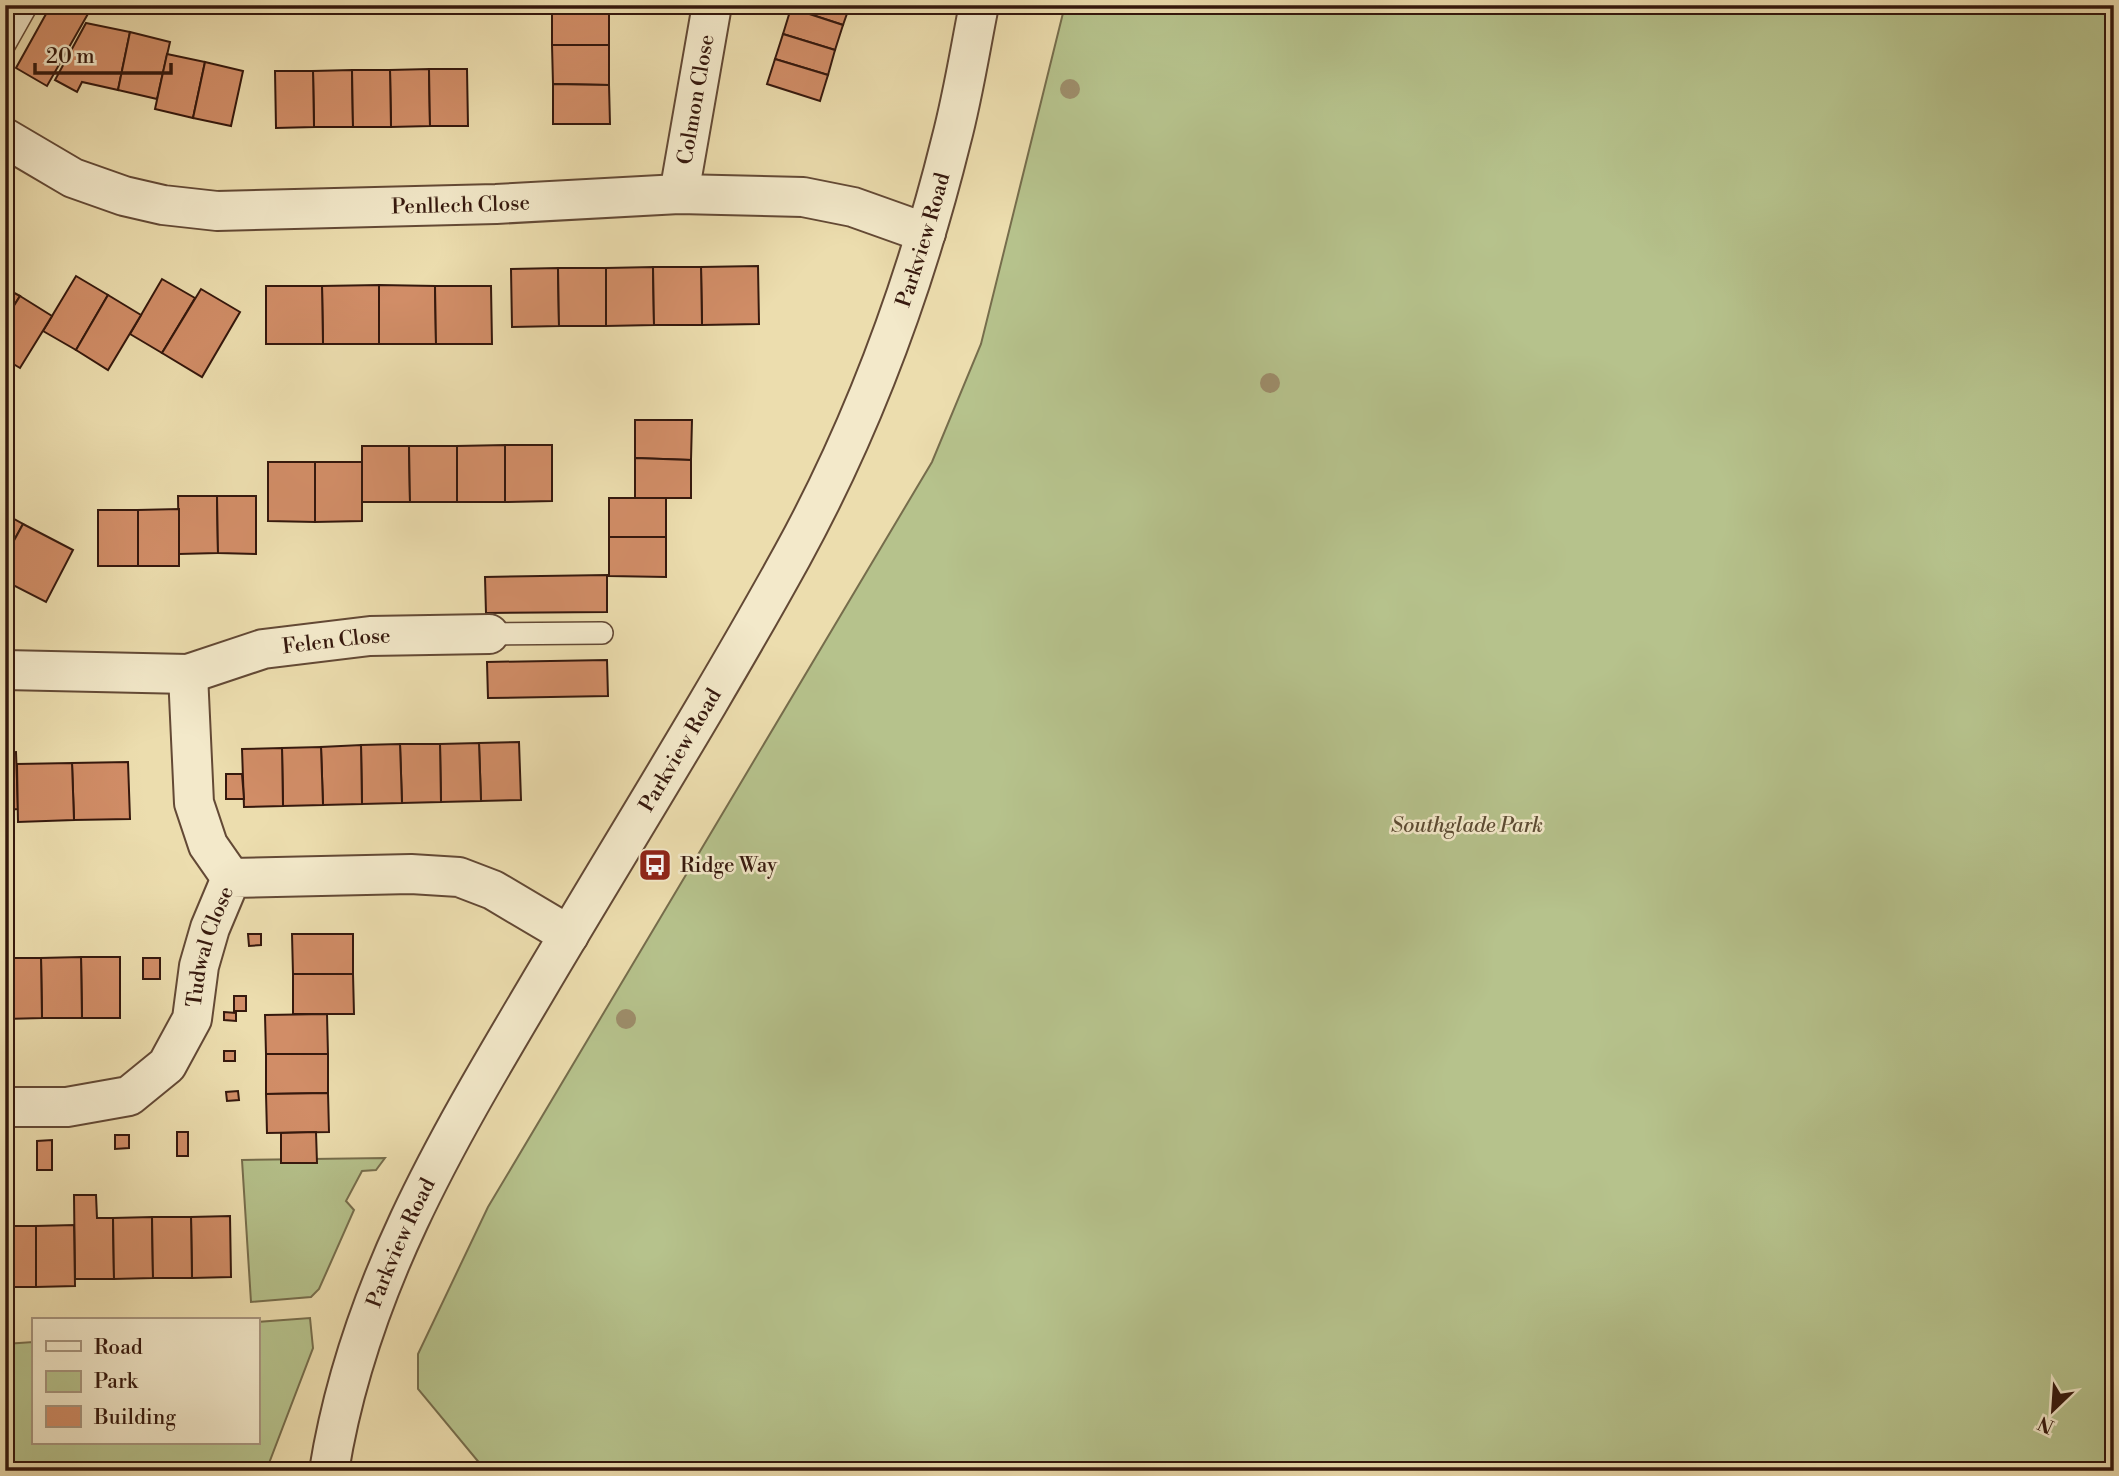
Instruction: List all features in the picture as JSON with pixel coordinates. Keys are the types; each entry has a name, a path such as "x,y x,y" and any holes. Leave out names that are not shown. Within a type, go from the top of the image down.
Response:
{"street":[{"name":"Colmon Close","path":"679,194 712,5"},
{"name":"Parkview Road","path":"328,1471 351,1368 372,1306 414,1204 470,1102 792,556 846,449 876,380 926,233 953,136 978,5"},
{"name":"Penllech Close","path":"5,138 73,178 124,196 163,205 217,211 496,204 679,194 803,197 853,208 926,233"},
{"name":"Felen Close","path":"5,670 188,674 263,649 370,636 489,634"},
{"path":"188,674 194,803 208,845 231,878"},
{"name":"Tudwal Close","path":"5,1107 67,1107 129,1096 167,1065 192,1019 199,966 210,928 231,878 411,874 459,877 493,890 569,934"}],"lane":[{"path":"5,44 27,5"},
{"path":"489,634 602,633"}],"green space":[{"name":"Southglade Park","path":"1065,5 2114,5 2114,1471 486,1471 418,1389 418,1354 488,1207 932,462 981,344"},
{"path":"385,1158 376,1170 362,1171 346,1201 354,1210 319,1289 311,1297 251,1302 242,1160"},
{"path":"310,1318 313,1348 266,1471 5,1471 5,1344 32,1342 32,1444 259,1444 259,1322"}],"building":[{"path":"51,5 93,5 47,86 16,68"},
{"path":"792,5 850,5 843,25 791,8"},
{"path":"552,6 609,6 609,45 552,45"},
{"path":"791,8 843,25 835,50 783,34"},
{"path":"86,23 130,32 118,90 82,82 77,92 55,80"},
{"path":"130,32 170,42 157,99 118,90"},
{"path":"783,34 835,50 828,75 775,59"},
{"path":"552,45 609,45 609,85 553,84"},
{"path":"167,54 205,62 193,118 155,109"},
{"path":"775,59 828,75 820,101 767,84"},
{"path":"205,62 243,71 231,126 193,118"},
{"path":"429,69 430,126 391,127 390,70"},
{"path":"429,69 467,69 468,126 430,126"},
{"path":"352,70 353,127 314,127 313,71"},
{"path":"352,70 390,70 391,127 353,127"},
{"path":"275,71 313,71 314,127 276,128"},
{"path":"553,84 609,85 610,124 553,124"},
{"path":"758,266 759,324 702,325 701,267"},
{"path":"653,267 654,325 606,326 606,268"},
{"path":"653,267 701,267 702,325 654,325"},
{"path":"558,268 559,326 512,327 511,269"},
{"path":"558,268 606,268 606,326 559,326"},
{"path":"76,276 108,295 76,350 43,331"},
{"path":"162,279 195,298 162,353 130,334"},
{"path":"379,285 435,286 436,344 379,344"},
{"path":"379,285 379,344 323,344 322,286"},
{"path":"266,286 322,286 323,344 266,344"},
{"path":"435,286 491,286 492,344 436,344"},
{"path":"5,288 20,296 5,320"},
{"path":"201,289 240,312 202,377 162,353"},
{"path":"108,295 141,315 108,370 76,350"},
{"path":"20,296 52,316 20,368 5,359 5,320"},
{"path":"635,420 692,420 691,460 635,458"},
{"path":"505,445 552,445 552,501 505,502"},
{"path":"505,445 505,502 457,502 457,446"},
{"path":"362,446 409,446 410,502 362,502"},
{"path":"409,446 457,446 457,502 410,502"},
{"path":"635,458 691,460 691,498 635,498"},
{"path":"268,462 315,462 315,522 268,521"},
{"path":"315,462 362,462 362,521 315,522"},
{"path":"178,496 217,496 218,553 179,554"},
{"path":"217,496 256,496 256,554 218,553"},
{"path":"609,498 666,498 666,537 609,537"},
{"path":"179,509 179,566 138,566 138,510"},
{"path":"98,510 138,510 138,566 98,566"},
{"path":"5,514 23,524 5,557"},
{"path":"23,524 73,550 46,602 5,581 5,557"},
{"path":"609,537 666,537 666,577 609,576"},
{"path":"607,575 607,612 486,613 485,577"},
{"path":"607,660 608,696 488,698 487,662"},
{"path":"519,742 521,800 481,801 479,743"},
{"path":"479,743 481,801 441,802 440,744"},
{"path":"400,744 440,744 441,802 402,803"},
{"path":"400,744 402,803 362,804 361,745"},
{"path":"361,745 362,804 323,805 321,747"},
{"path":"321,747 323,805 283,806 282,748"},
{"path":"282,748 283,806 244,807 242,749"},
{"path":"16,752 18,809 5,810 5,753"},
{"path":"128,762 130,819 74,820 72,763"},
{"path":"72,763 74,820 18,822 17,764"},
{"path":"226,774 242,774 244,799 226,799"},
{"path":"248,934 261,934 261,945 249,946"},
{"path":"292,934 353,934 353,974 293,974"},
{"path":"81,957 120,957 120,1018 82,1018"},
{"path":"81,957 82,1018 42,1018 41,958"},
{"path":"5,958 41,958 42,1018 5,1019"},
{"path":"143,958 160,958 160,979 143,979"},
{"path":"293,974 353,974 354,1014 293,1014"},
{"path":"234,996 246,996 246,1011 234,1011"},
{"path":"224,1012 236,1013 236,1021 224,1020"},
{"path":"327,1014 328,1054 266,1054 265,1015"},
{"path":"224,1051 235,1051 235,1061 224,1061"},
{"path":"266,1054 328,1054 328,1093 266,1094"},
{"path":"238,1091 239,1100 227,1101 226,1092"},
{"path":"328,1093 329,1132 267,1133 266,1094"},
{"path":"177,1132 188,1132 188,1156 177,1156"},
{"path":"316,1132 317,1163 281,1163 281,1133"},
{"path":"115,1135 129,1135 129,1148 115,1149"},
{"path":"52,1140 52,1170 37,1170 37,1141"},
{"path":"74,1195 96,1195 97,1218 113,1218 114,1279 75,1279"},
{"path":"230,1216 231,1277 192,1278 191,1217"},
{"path":"152,1217 153,1278 114,1279 113,1218"},
{"path":"152,1217 191,1217 192,1278 153,1278"},
{"path":"74,1225 75,1286 36,1287 36,1226"},
{"path":"5,1226 36,1226 36,1287 5,1287"}],"place":[{"name":"Ridge Way","path":"655,865"}]}
